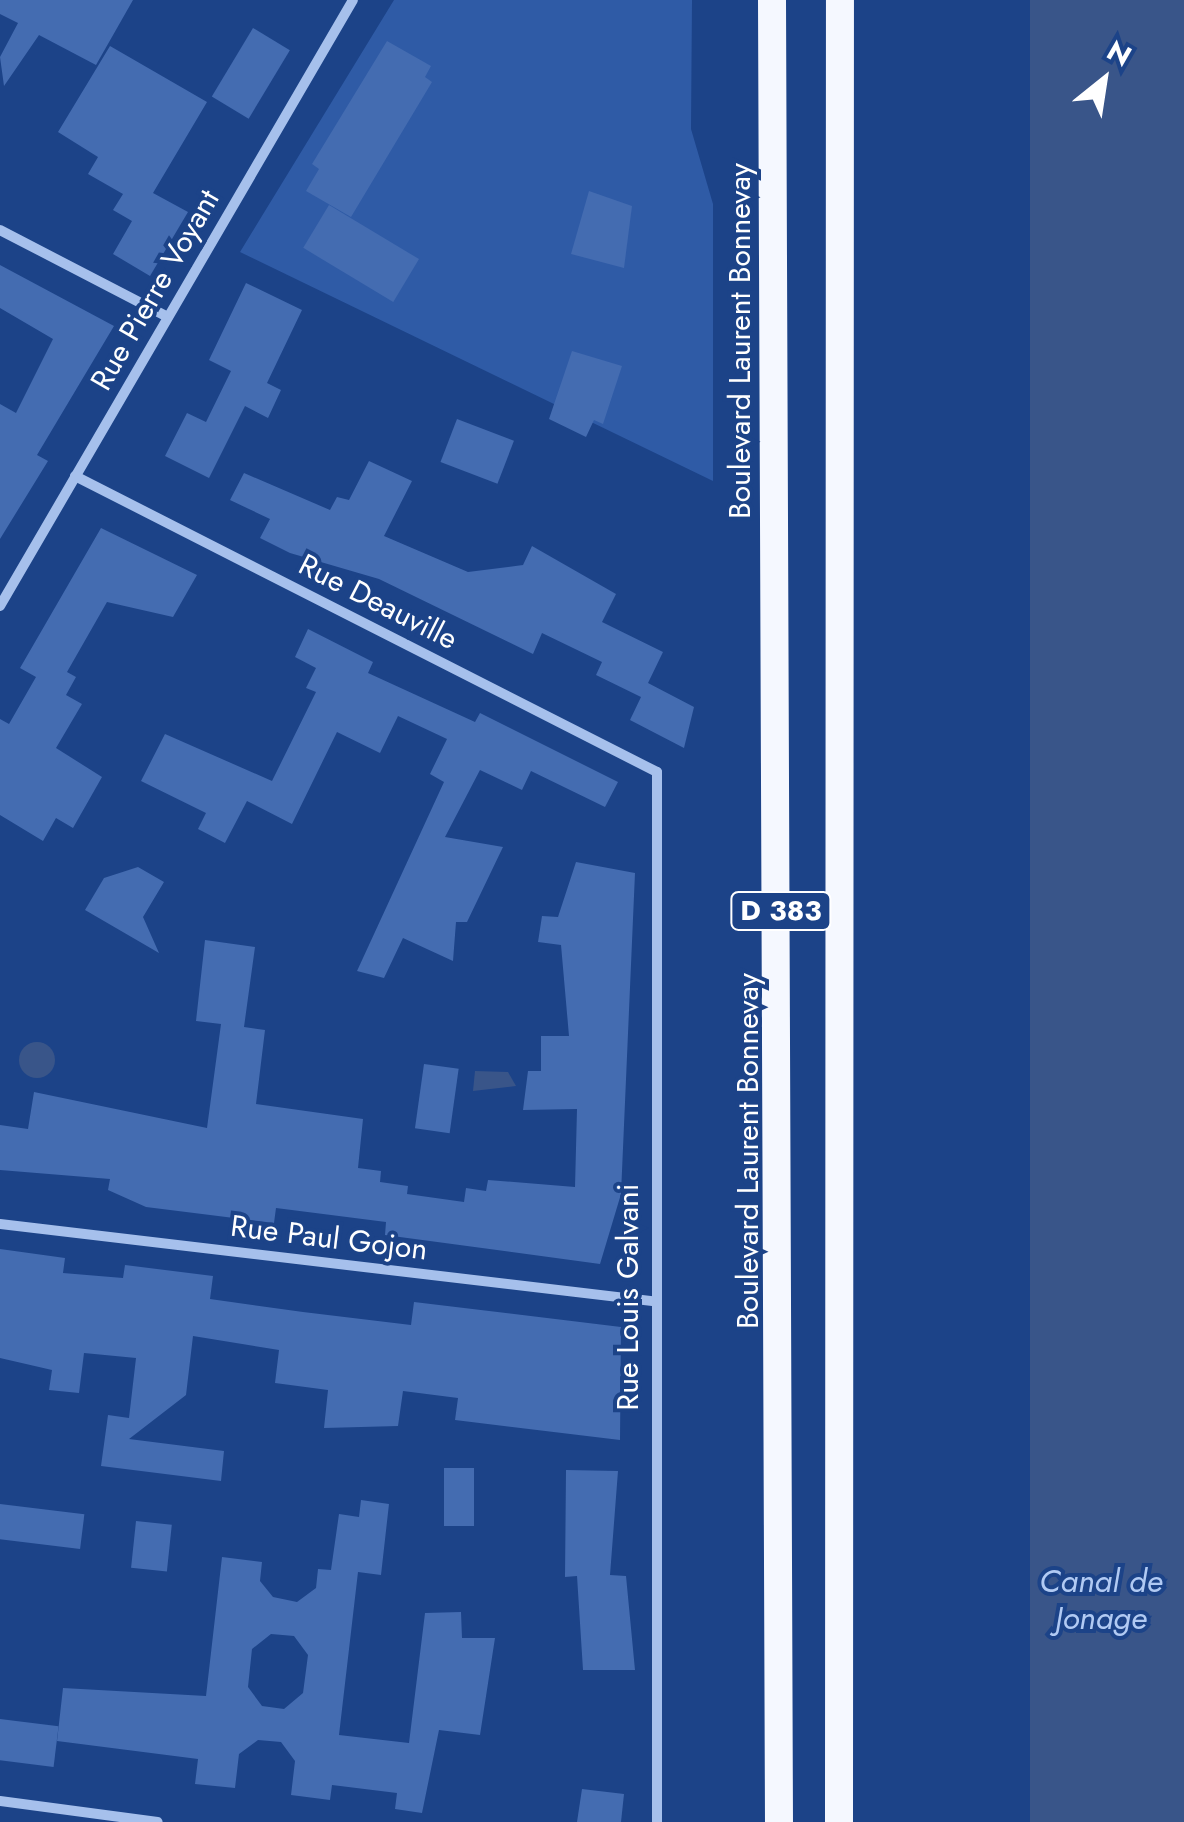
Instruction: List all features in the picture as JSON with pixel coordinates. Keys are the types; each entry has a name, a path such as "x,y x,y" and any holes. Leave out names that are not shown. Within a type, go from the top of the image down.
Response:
{"highway":[{"name":"Boulevard Laurent Bonnevay","path":"772,0 779,1822"},
{"name":"D 383","path":"840,0 840,1822"}],"street":[{"name":"Rue Pierre Voyant","path":"0,606 354,0"},
{"path":"0,230 168,317"},
{"name":"Rue Deauville","path":"76,476 657,772"},
{"name":"Rue Louis Galvani","path":"657,772 652,1301 657,1822"},
{"name":"Rue Paul Gojon","path":"0,1224 652,1301"},
{"path":"0,1801 158,1822"}],"shaded area":[{"path":"394,0 692,0 691,129 713,204 713,481 240,252"}],"water":[{"name":"Canal de Jonage","path":"1030,0 1184,0 1184,1822 1030,1822"},
{"path":"37,1042 50,1047 55,1060 50,1073 37,1078 24,1073 19,1060 24,1047"},
{"path":"475,1071 508,1072 516,1086 473,1091"}],"building":[{"path":"0,0 133,0 96,65 39,35 4,86 0,57 18,23 0,14"},
{"path":"253,28 290,50 249,119 212,97"},
{"path":"387,41 431,66 425,77 432,82 351,217 306,191 319,169 312,164"},
{"path":"110,46 207,102 153,193 188,212 150,276 113,254 132,221 113,210 123,194 88,174 98,157 58,132"},
{"path":"589,191 632,206 624,268 571,254"},
{"path":"329,205 419,259 393,302 303,248"},
{"path":"0,265 114,326 37,455 48,461 0,539 0,404 16,413 53,339 0,308"},
{"path":"246,283 302,310 267,383 281,390 268,418 245,406 209,478 165,456 187,413 206,422 231,371 209,360"},
{"path":"572,351 622,366 603,424 594,420 586,437 549,419"},
{"path":"457,419 514,441 497,484 441,462"},
{"path":"369,461 412,481 384,536 468,572 523,565 532,546 616,594 602,622 663,652 648,683 694,707 684,748 630,720 641,697 596,675 602,662 542,633 533,654 379,579 290,553 260,538 270,519 230,500 244,473 330,510 337,497 349,500"},
{"path":"101,528 197,575 173,617 107,602 67,672 76,677 66,695 82,704 56,748 102,777 73,828 56,818 43,841 0,815 0,719 9,724 36,677 20,668"},
{"path":"308,629 373,662 368,673 475,722 480,713 618,782 605,807 531,771 522,790 480,770 445,837 503,847 467,922 456,922 453,961 403,938 384,978 357,971 444,782 430,774 447,739 398,716 380,753 337,732 292,824 247,801 225,843 198,829 206,813 141,781 165,734 272,781 316,692 306,688 316,668 295,657"},
{"path":"576,862 635,873 621,1194 600,1264 385,1235 386,1222 276,1208 274,1223 146,1207 108,1190 110,1179 0,1170 0,1125 28,1129 34,1092 207,1128 221,1024 196,1021 205,940 255,947 244,1027 265,1030 256,1104 363,1119 358,1168 381,1171 380,1182 408,1186 407,1194 464,1202 466,1188 486,1191 488,1180 575,1187 577,1109 523,1110 528,1071 541,1071 541,1036 569,1036 561,945 538,942 542,916 558,917"},
{"path":"138,867 164,882 143,917 159,953 85,910 104,878"},
{"path":"424,1064 459,1069 450,1133 415,1128"},
{"path":"0,1249 65,1258 63,1273 123,1278 125,1265 213,1276 210,1299 303,1312 411,1325 414,1302 621,1327 620,1440 455,1420 458,1398 403,1391 398,1426 324,1428 328,1390 275,1383 279,1350 193,1336 186,1395 129,1439 224,1451 221,1481 101,1466 108,1415 129,1418 136,1358 84,1353 79,1393 49,1390 52,1370 0,1358"},
{"path":"444,1468 474,1468 474,1526 444,1526"},
{"path":"566,1470 618,1471 610,1575 626,1576 635,1670 583,1670 577,1576 565,1577"},
{"path":"361,1500 389,1504 381,1575 358,1572 339,1735 409,1743 425,1613 461,1612 462,1638 495,1638 480,1735 439,1730 422,1813 395,1809 397,1793 332,1785 330,1800 291,1795 295,1761 281,1742 258,1740 239,1754 235,1788 195,1784 198,1759 57,1741 63,1688 206,1696 222,1557 262,1562 260,1581 273,1597 297,1602 316,1588 318,1569 331,1570 339,1514 359,1517","holes":["271,1634 294,1636 308,1655 303,1693 284,1709 262,1706 248,1687 252,1649"]},
{"path":"0,1504 84,1514 80,1549 0,1539"},
{"path":"136,1521 172,1525 167,1572 131,1568"},
{"path":"0,1719 59,1726 54,1767 0,1760"},
{"path":"582,1789 624,1794 621,1822 577,1822"}]}
